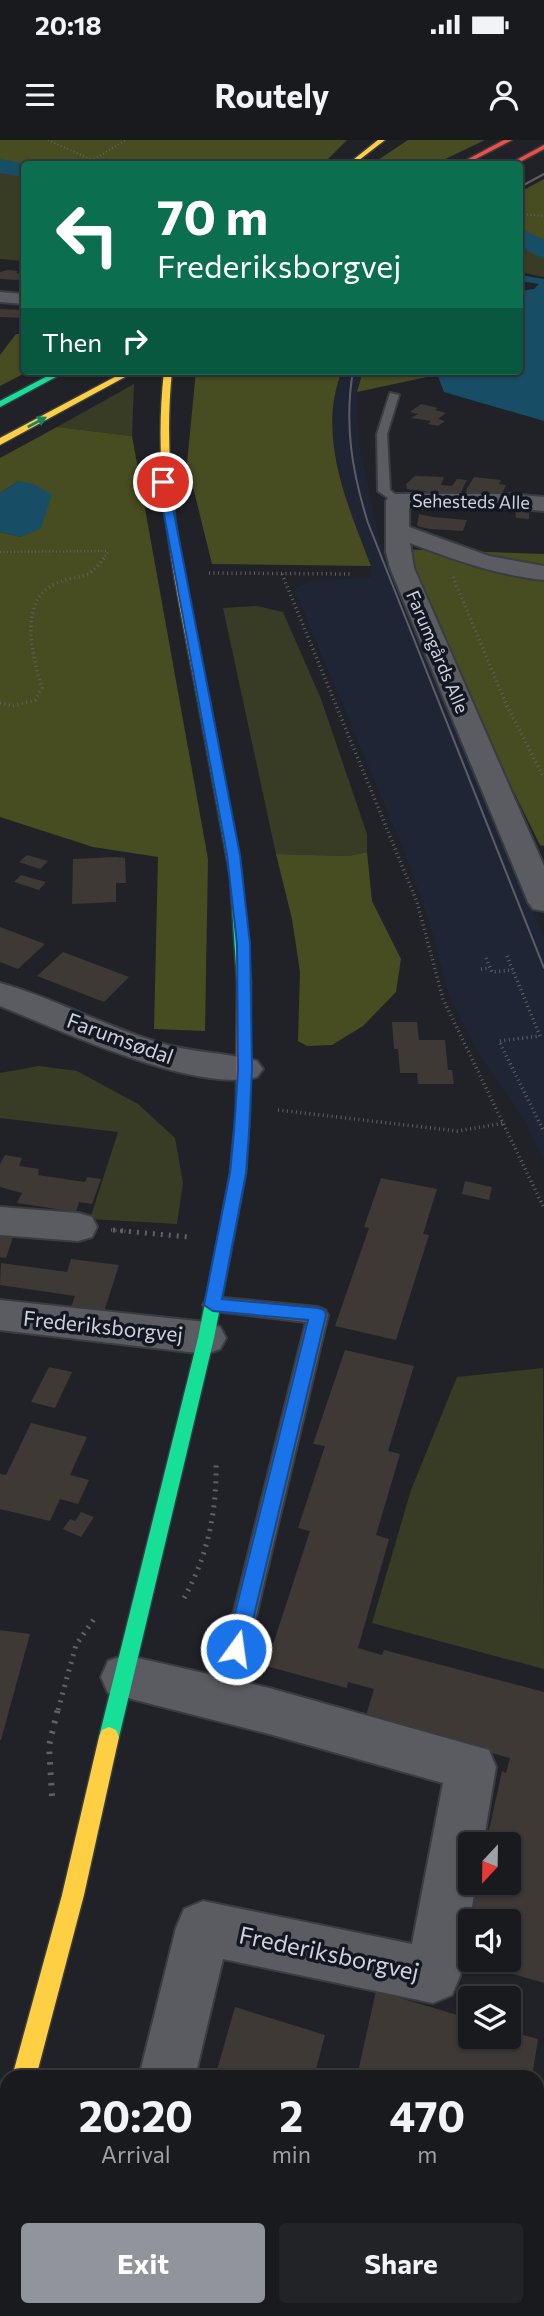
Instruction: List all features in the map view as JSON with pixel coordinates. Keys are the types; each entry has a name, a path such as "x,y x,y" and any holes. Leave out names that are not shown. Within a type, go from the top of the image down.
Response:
{"main road":[{"path":"352,161 369,140"},
{"path":"354,161 382,140"},
{"path":"468,161 509,140"},
{"path":"518,161 544,147"},
{"path":"0,404 55,375"},
{"path":"0,442 125,375"},
{"name":"Frederiksborgvej","path":"26,2070 73,1895 210,1321 238,1173 245,1069 244,944 233,855 163,482 163,400 167,375"}],"street":[{"path":"0,298 21,299"},
{"name":"Sehesteds Alle","path":"397,501 509,501 544,504"},
{"name":"Farumgårds Alle","path":"397,501 400,532 398,552 402,568 544,902"},
{"path":"400,532 481,561 544,573"},
{"name":"Farumsødal","path":"0,994 143,1050 186,1062 245,1069"},
{"path":"0,1221 78,1227"},
{"name":"Frederiksborgvej","path":"0,1315 210,1321"},
{"name":"Frederiksborgvej","path":"125,1676 471,1767 433,1976 203,1928 169,2070"}],"lane":[{"name":"Farumgårds Alle","path":"394,395 382,434 384,491 397,501"},
{"name":"Frederiksborgvej","path":"210,1321 318,1315 224,1700"}],"path":[{"path":"48,140 87,156 91,161 126,140"},
{"path":"523,214 544,216"},
{"path":"0,552 109,551 87,576 53,584 38,600 30,633 32,654 42,688 35,700 13,706 0,704"},
{"path":"179,573 351,574"},
{"path":"282,574 417,902 443,999 544,1208"},
{"path":"453,576 507,706 544,778"},
{"path":"507,956 540,1036 499,1041 544,1132"},
{"path":"486,958 492,972 513,970"},
{"path":"481,969 490,968"},
{"path":"278,1110 446,1131 505,1123"},
{"path":"78,1227 194,1237 191,1249"},
{"path":"50,1807 49,1746 61,1694 76,1645 99,1612"}],"shaded area":[{"path":"340,375 362,375 357,392 359,445 380,542 398,577 544,938 544,1161 524,1119 480,1056 450,998 429,921 405,853 294,589 313,580 371,578 371,566 349,510 333,444 334,391"}],"green space":[{"path":"0,140 347,140 326,161 21,161 21,176 0,172"},
{"path":"408,140 485,140 441,161 376,161"},
{"path":"0,169 21,172 21,261 0,259"},
{"path":"544,179 544,246 523,233 523,190"},
{"path":"523,219 544,220 544,277 523,273"},
{"path":"16,334 21,334 21,375 0,386 0,355"},
{"path":"196,375 341,375 332,420 334,445 345,495 371,566 212,564 187,463"},
{"path":"362,375 436,375 357,392"},
{"path":"134,384 132,436 57,427"},
{"path":"57,427 132,436 208,859 205,1031 154,1029 158,857 93,847 0,817 0,532 21,537 19,481 0,493 0,458"},
{"path":"394,549 544,554 544,846 540,845"},
{"path":"257,606 283,612 321,699 367,834 367,852 349,856 276,854 223,608"},
{"path":"367,852 372,901 401,959 396,992 363,1026 332,1045 307,1046 298,1041 300,972 292,919 276,854 349,856"},
{"path":"39,1066 77,1071 138,1104 175,1138 183,1183 177,1224 90,1219 118,1132 0,1118 0,1073"},
{"path":"543,1368 544,1669 372,1623 411,1490 457,1377"}],"water":[{"path":"523,276 544,279 544,421 444,392 438,375 523,375 523,291 534,289 539,284 523,281"},
{"path":"19,481 33,484 52,494 41,528 21,537 0,532 0,493"}],"building":[{"path":"18,271 16,273 21,274 21,279 0,279 0,272"},
{"path":"0,309 21,310 21,318 0,317"},
{"path":"421,404 446,413 438,419 445,421 438,426 428,424 431,421 411,418 418,414 410,412"},
{"path":"415,476 444,477 441,485 452,486 457,479 467,480 459,496 407,489 406,484"},
{"path":"474,477 501,480 499,484 506,485 501,495 467,492"},
{"path":"515,507 529,508 529,519 516,518"},
{"path":"419,514 467,520 463,531 430,529 417,526"},
{"path":"27,855 48,861 40,869 19,862"},
{"path":"125,858 126,883 116,883 116,902 72,904 73,859"},
{"path":"21,875 46,882 39,890 14,882"},
{"path":"0,927 45,944 18,969 0,962"},
{"path":"63,952 129,977 104,1002 37,976"},
{"path":"392,1022 417,1022 419,1040 445,1040 448,1070 452,1070 454,1084 418,1084 417,1073 400,1073 398,1049 394,1049"},
{"path":"5,1155 22,1158 19,1166 39,1169 38,1175 85,1182 87,1177 101,1179 92,1204 79,1202 76,1212 17,1203 22,1193 0,1187 0,1164"},
{"path":"381,1178 437,1189 423,1234 429,1235 396,1340 335,1326 369,1228 364,1227"},
{"path":"465,1181 492,1187 489,1200 462,1194"},
{"path":"0,1233 14,1234 6,1258 0,1257"},
{"path":"71,1259 119,1265 103,1315 70,1310 75,1296 0,1285 1,1263 67,1272"},
{"path":"345,1350 414,1366 388,1451 400,1454 376,1535 389,1539 358,1648 382,1655 384,1650 544,1692 544,1983 506,1972 521,1972 521,1909 473,1909 476,1895 522,1895 522,1832 489,1832 502,1771 506,1773 510,1758 365,1719 374,1689 348,1682 347,1688 266,1666 310,1531 298,1528 325,1446 313,1444"},
{"path":"49,1367 72,1372 55,1408 31,1402"},
{"path":"31,1423 87,1437 70,1475 89,1480 78,1504 60,1499 50,1521 0,1509 0,1474 6,1475"},
{"path":"81,1512 94,1517 81,1537 63,1529 70,1519 75,1521"},
{"path":"0,1630 30,1634 1,1740 0,1740"},
{"path":"376,1991 458,2015 458,2049 521,2049 521,2034 538,2039 533,2070 358,2070"},
{"path":"235,2007 325,2035 316,2070 217,2070"}],"waterway":[{"path":"0,166 21,170"},
{"path":"523,238 544,251"}],"tram line":[{"path":"523,185 544,174"},
{"path":"352,375 349,410 351,448 368,523 544,968"}],"traffic: fast":[{"path":"0,404 55,375"},
{"path":"204,702 236,876 244,982"},
{"path":"109,1737 206,1338 222,1257"}],"traffic: slow":[{"path":"355,161 382,140"},
{"path":"0,442 125,375"},
{"path":"168,375 163,454 166,496 179,579 204,702"},
{"path":"26,2070 73,1895 109,1737"}],"traffic: jam":[{"path":"468,161 509,140"},
{"path":"518,161 544,147"},
{"path":"222,1257 238,1173 243,1111 244,982"}],"route":[{"path":"163,482 233,855 244,944 245,1069 242,1132 238,1173 213,1305 318,1315 236,1649"}]}
